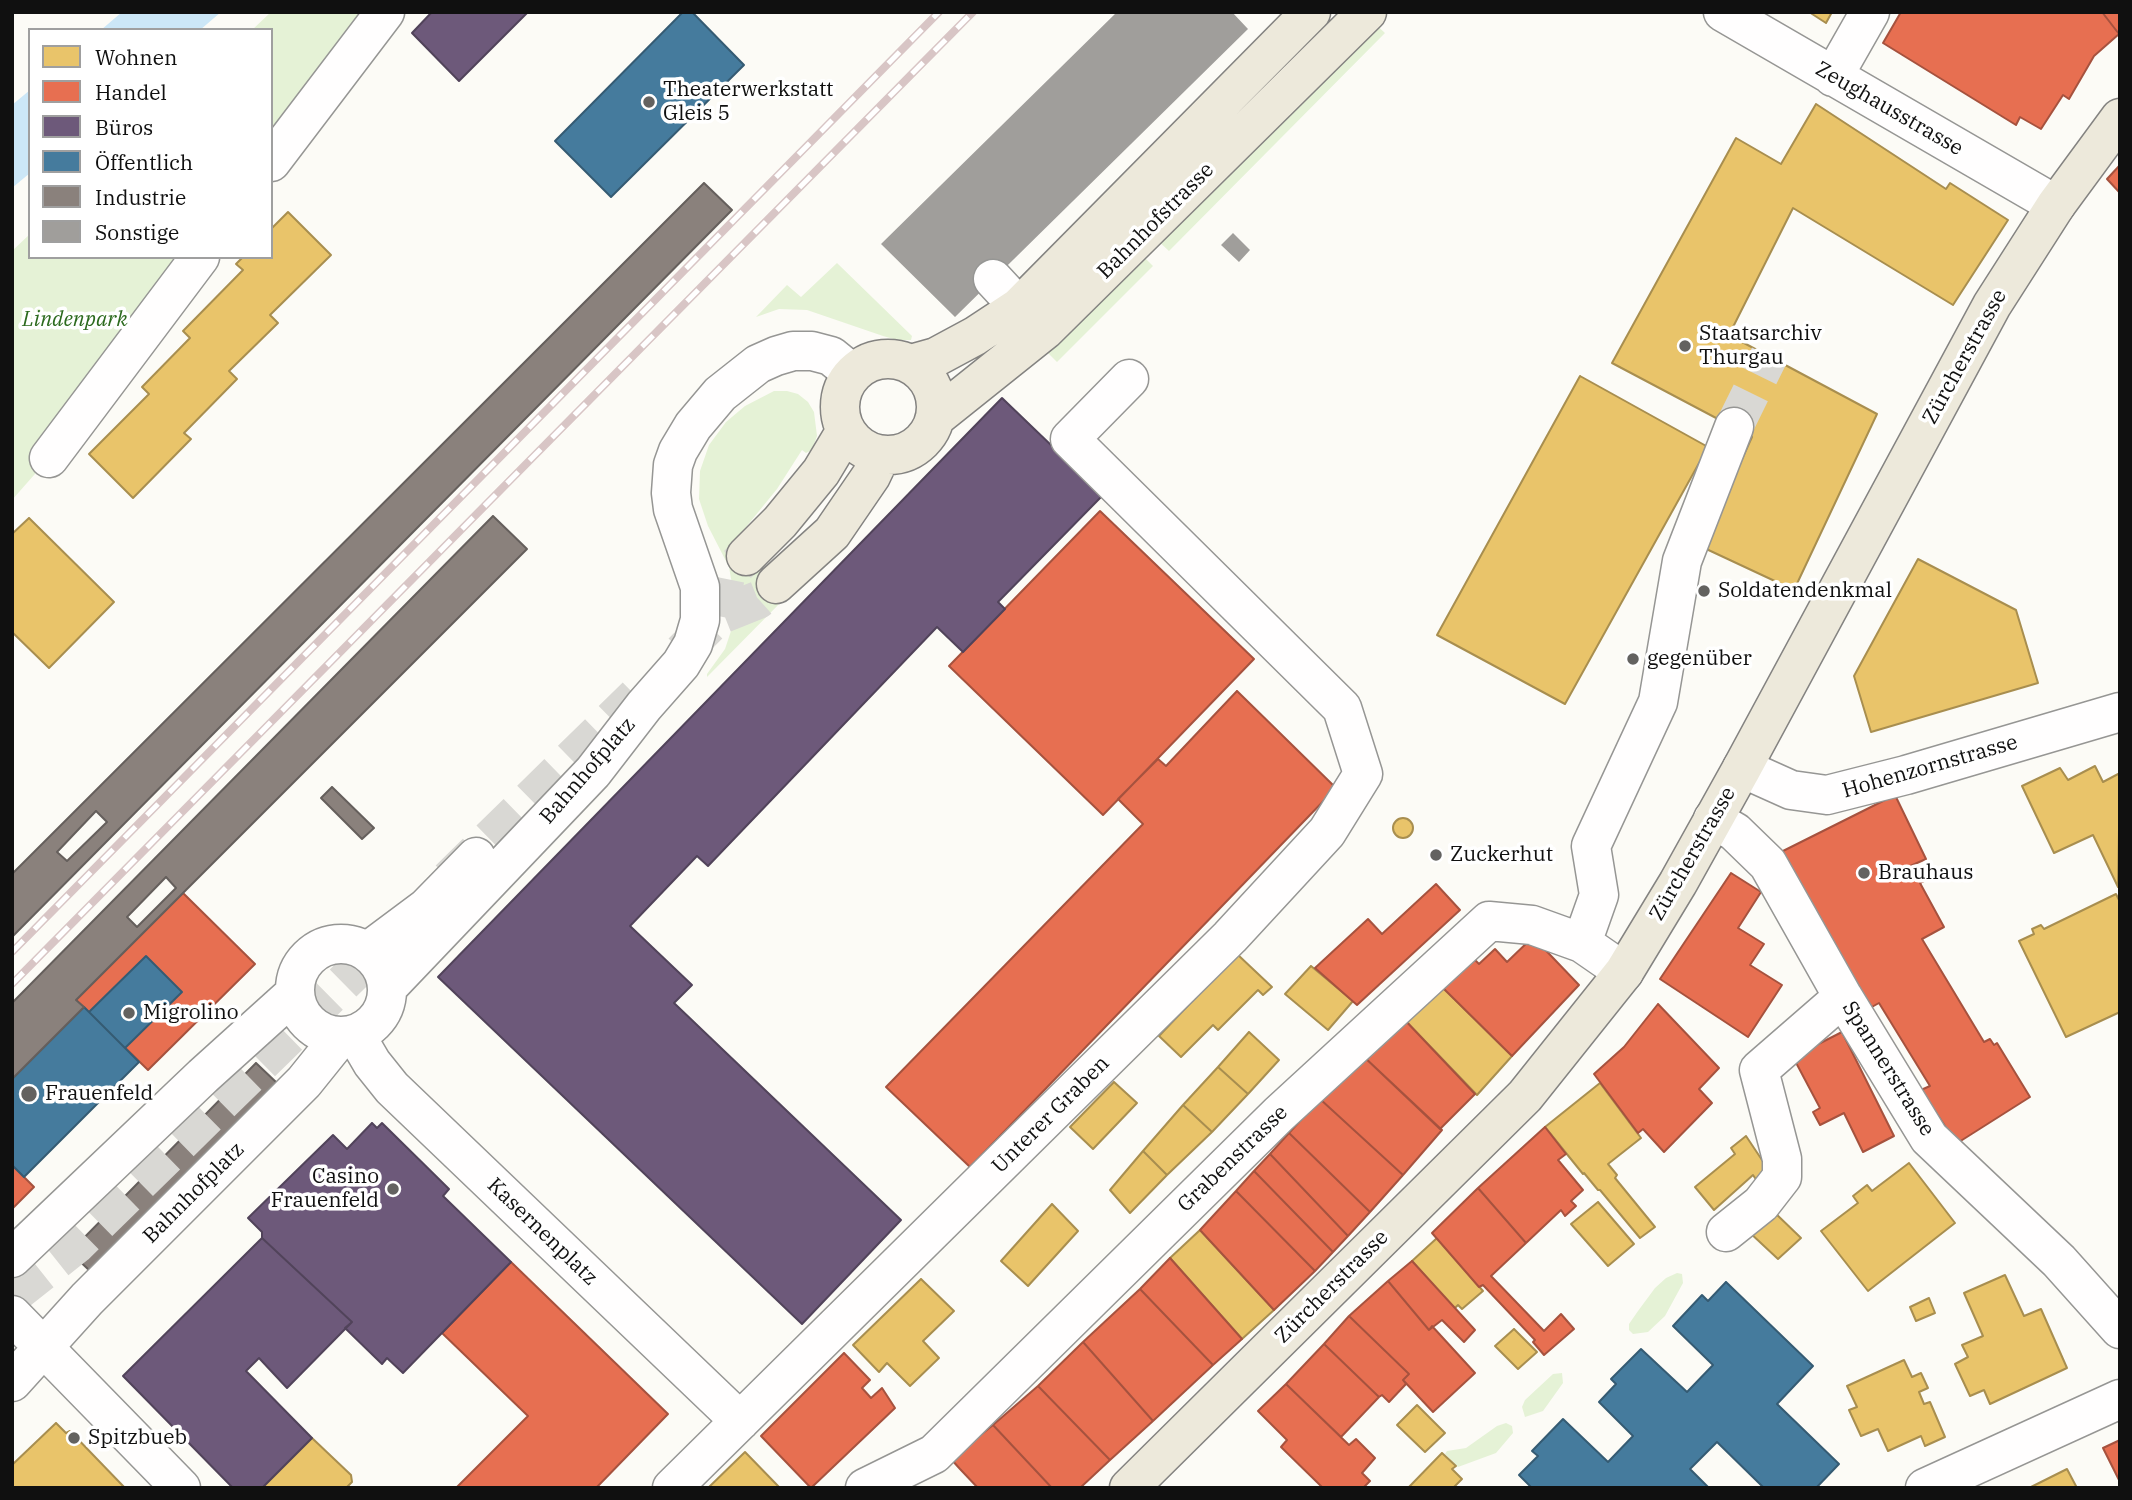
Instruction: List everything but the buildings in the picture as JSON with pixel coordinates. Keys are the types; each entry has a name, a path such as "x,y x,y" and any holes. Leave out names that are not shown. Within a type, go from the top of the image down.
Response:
{"main road":[{"name":"Bahnhofstrasse","path":"911,364 936,357 975,336 1019,307 1311,12"},
{"name":"Bahnhofstrasse","path":"935,418 1045,331 1367,12"},
{"name":"Zürcherstrasse","path":"1129,1488 1525,1096 1624,972 1742,768 1992,305 2056,205 2120,118"},
{"path":"889,358 911,364 924,374 932,387 936,402 935,418 930,431 915,447 895,455 881,455 861,447 845,432 839,403 843,388 852,373 863,365 889,358"},
{"path":"746,556 780,522 821,472 845,432"},
{"path":"776,584 832,533 871,476 881,455"}],"street":[{"path":"273,159 385,12"},
{"name":"Zeughausstrasse","path":"1723,12 2056,205"},
{"path":"1833,77 1870,12"},
{"path":"50,458 199,259"},
{"path":"993,279 1019,307"},
{"name":"Bahnhofplatz","path":"387,988 593,772 693,644 700,620 701,601 697,573 675,516 671,493 673,465 688,434 720,394 758,364 776,356 793,351 812,351 831,356 852,373"},
{"name":"Unterer Graben","path":"672,1488 1230,937 1327,832 1363,774 1342,708 1070,439 1129,379"},
{"path":"1582,943 1599,895 1591,846 1658,702 1682,561 1734,428"},
{"name":"Bahnhofplatz","path":"367,952 426,908 575,757 644,706"},
{"name":"Hohenzornstrasse","path":"1742,768 1791,790 1827,795 1906,775 2120,712"},
{"name":"Spannerstrasse","path":"1713,819 1735,832 1768,864 1843,997 1929,1138 2059,1261 2120,1329"},
{"name":"Grabenstrasse","path":"865,1488 934,1454 1279,1114 1489,921 1532,925 1582,943 1624,972"},
{"path":"341,944 367,952 384,974 387,988 386,1003 379,1017 368,1028 348,1035 328,1034 315,1028 305,1019 295,993 299,971 316,952 341,944"},
{"path":"12,1258 203,1076 295,993"},
{"path":"1726,1232 1761,1204 1782,1177 1782,1160 1759,1070 1843,997"},
{"name":"Bahnhofplatz","path":"12,1382 43,1346 348,1035"},
{"name":"Kasernenplatz","path":"348,1035 392,1088 740,1421"},
{"path":"12,1315 181,1488"},
{"path":"1925,1488 2120,1399"}],"green space":[{"path":"271,12 385,12 273,159 273,28 254,28"},
{"path":"1372,21 1385,33 1169,251 1156,239"},
{"name":"Lindenpark","path":"28,236 28,259 198,259 49,458 12,500 12,251"},
{"path":"1140,253 1153,266 1057,362 1045,350"},
{"path":"837,263 912,336 911,340 883,336 807,310 779,309 756,317 787,285 801,297"},
{"path":"774,391 798,394 808,402 814,412 817,436 812,450 806,453 802,450 777,489 733,543 787,596 707,677 725,649 733,625 734,596 729,567 708,526 699,499 700,471 709,445 726,422 745,406"},
{"path":"1677,1273 1682,1274 1683,1283 1665,1316 1648,1332 1633,1334 1629,1330 1629,1324 1638,1311 1655,1288"},
{"path":"1562,1373 1563,1383 1543,1411 1525,1417 1522,1407 1525,1400 1553,1374"},
{"path":"1506,1423 1512,1426 1513,1433 1496,1453 1458,1467 1445,1454 1447,1451 1466,1448 1497,1426"}],"water":[{"path":"122,12 221,12 202,28 103,28"},
{"path":"28,92 28,175 12,188 12,105"}],"tunnel":[{"path":"1734,427 1769,356"},
{"path":"718,616 726,576 746,556"},
{"path":"682,652 718,616 758,600 776,584"},
{"path":"449,879 636,696"},
{"path":"12,1296 76,1245 396,931"}],"railway":[{"path":"12,952 939,12"},
{"path":"12,984 973,12"}],"place":[{"name":"Theaterwerkstatt Gleis 5","path":"649,102"},
{"name":"Staatsarchiv Thurgau","path":"1685,346"},
{"name":"Soldatendenkmal","path":"1704,591"},
{"name":"gegenüber","path":"1633,659"},
{"name":"Zuckerhut","path":"1436,855"},
{"name":"Brauhaus","path":"1864,873"},
{"name":"Migrolino","path":"129,1013"},
{"name":"Frauenfeld","path":"29,1094"},
{"name":"Casino Frauenfeld","path":"393,1189"},
{"name":"Spitzbueb","path":"74,1438"}]}
